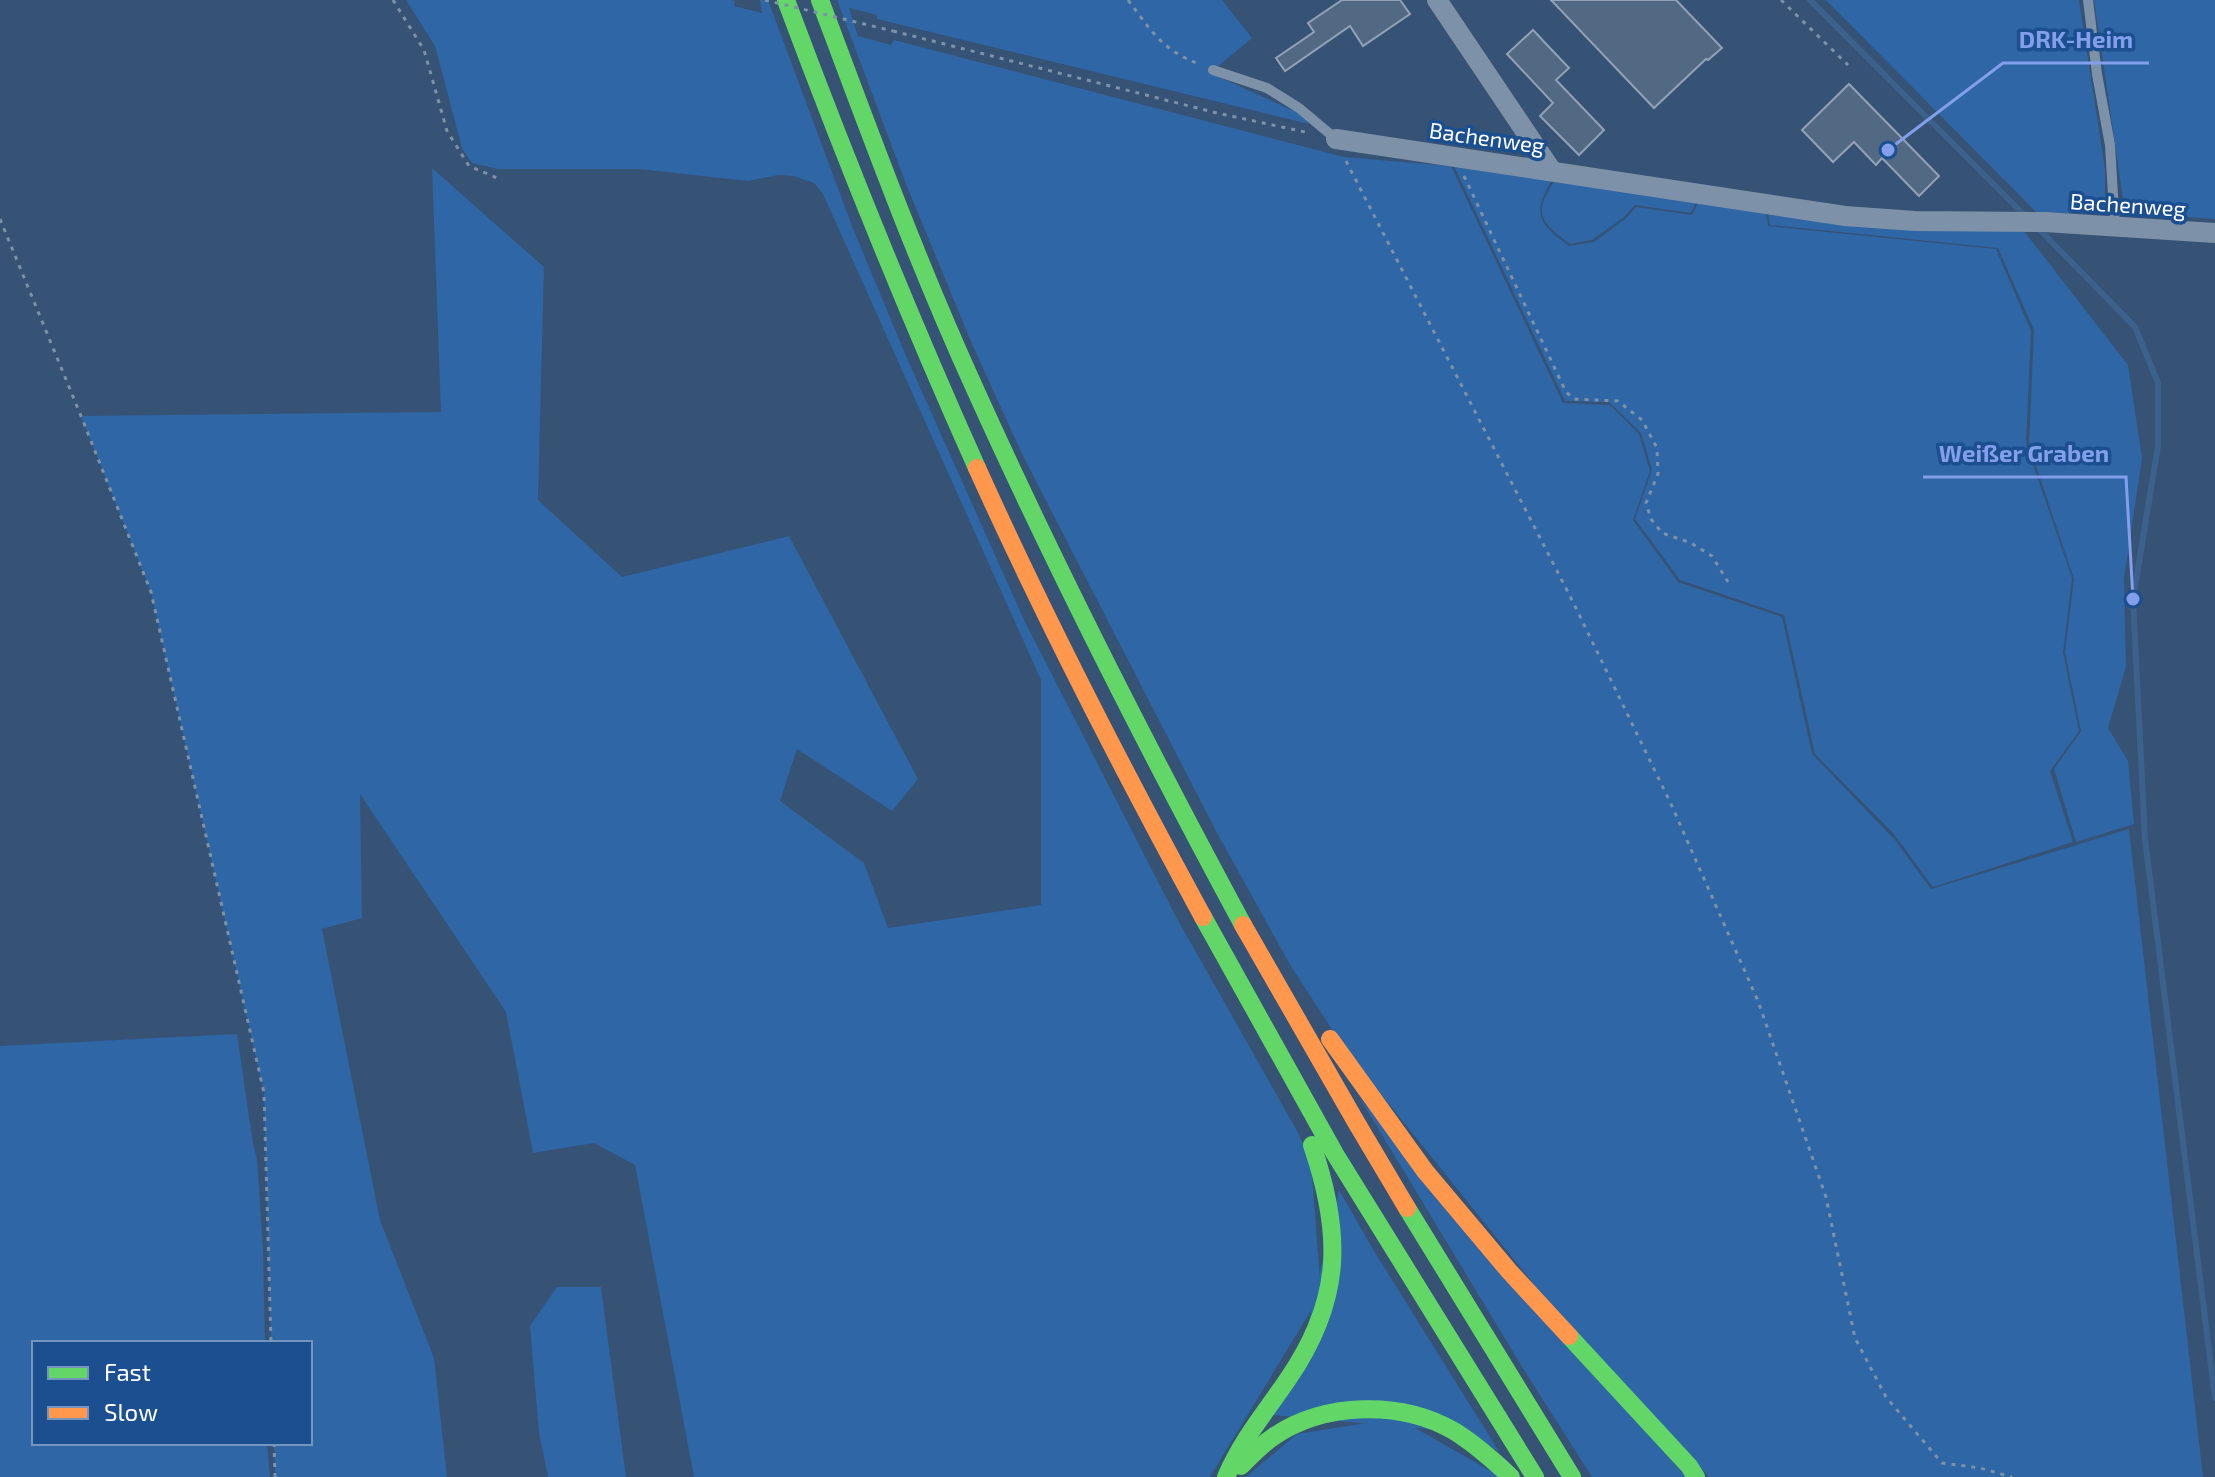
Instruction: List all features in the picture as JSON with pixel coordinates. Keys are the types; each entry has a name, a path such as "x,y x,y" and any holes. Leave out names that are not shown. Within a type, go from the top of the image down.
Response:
{"highway":[{"path":"786,0 874,234 960,434 1113,749 1175,869 1298,1088 1408,1274 1535,1477"},
{"path":"820,0 885,179 946,324 1003,453 1120,696 1259,954 1405,1208 1572,1477"},
{"path":"1259,954 1310,1010 1425,1171 1490,1249 1696,1477"},
{"path":"1228,1477 1240,1446 1306,1352 1328,1294 1334,1258 1332,1215 1324,1175 1312,1146 1298,1088"},
{"path":"1228,1477 1272,1438 1293,1426 1317,1417 1363,1408 1408,1412 1450,1428 1488,1454 1511,1477"}],"street":[{"path":"1437,0 1552,171"},
{"name":"Bachenweg","path":"1336,139 1845,216 2215,233"}],"lane":[{"path":"2088,0 2110,145 2115,228"},
{"path":"1213,70 1267,88 1299,108 1336,139"}],"path":[{"path":"393,0 424,50 447,131 469,166 502,180"},
{"path":"765,0 1217,113 1336,139 1573,602 1671,804 1758,1001 1826,1197 1855,1338 1886,1397 1942,1463 1980,1468 2012,1477"},
{"path":"1128,0 1159,41 1170,50 1213,70"},
{"path":"1781,0 1848,65"},
{"path":"1459,157 1467,184 1566,392 1574,399 1618,401 1642,420 1657,448 1658,474 1646,503 1651,519 1662,533 1691,543 1712,556 1728,582"},
{"path":"0,219 151,592 264,1093 271,1341"},
{"path":"274,1445 275,1477"}],"shaded area":[{"path":"406,0 730,0 735,1 734,6 762,13 760,0 768,0 852,226 906,356 1024,620 1175,915 1311,1161 1321,1294 1210,1477 694,1477 635,1165 594,1143 533,1153 506,1012 360,794 362,918 322,929 380,1220 434,1358 447,1477 275,1477 274,1445 312,1445 312,1341 271,1341 264,1093 151,592 81,416 441,412 432,168 544,267 538,500 622,577 789,536 918,779 892,811 797,749 780,801 864,863 888,928 1041,905 1041,680 823,194 814,183 794,176 778,175 748,181 639,169 498,169 472,163 462,148 435,46"},
{"path":"837,0 1222,0 1252,38 1210,73 1294,111 1309,124 877,19 877,15 849,8 858,36 891,45 894,40 1344,157 1451,166 1563,403 1610,405 1639,434 1650,471 1633,520 1678,582 1782,617 1812,754 1895,840 1931,889 2129,829 2203,1477 1709,1477 1565,1323 1344,1048 1289,963 1216,831 1022,454 972,344 906,184"},
{"path":"1826,0 2079,0 2105,169 2105,213 2037,213"},
{"path":"2094,0 2215,0 2215,219 2125,213"},
{"path":"1454,166 1552,180 1542,202 1541,218 1569,246 1594,242 1636,207 1692,215 1698,203 1766,213 1768,226 1996,249 2031,331 2026,444 2072,578 2063,653 2079,731 2050,771 2073,842 1933,887 1893,833 1815,754 1784,615 1680,580 1635,519 1652,470 1641,433 1609,402 1565,401"},
{"path":"1555,180 1696,202 1691,213 1635,205 1623,218 1592,240 1570,244 1551,229 1543,216 1544,201"},
{"path":"1768,213 2024,231 2128,365 2142,458 2124,579 2126,667 2108,728 2128,761 2134,824 2076,842 2054,769 2081,731 2065,652 2074,579 2029,445 2034,330 1998,248 1770,225"},
{"path":"237,1034 257,1159 265,1341 32,1341 32,1445 267,1445 270,1477 0,1477 0,1046"},
{"path":"1359,1097 1686,1477 1592,1477"},
{"path":"1339,1190 1500,1453 1472,1433 1272,1415 1295,1381"},
{"path":"557,1287 601,1287 626,1477 548,1477 539,1433 530,1326"},
{"path":"1398,1418 1501,1477 1246,1477 1297,1434"}],"building":[{"path":"1342,0 1400,0 1410,14 1363,46 1350,26 1285,71 1276,58 1314,32 1308,23"},
{"path":"1551,0 1676,0 1722,48 1654,108"},
{"path":"1533,30 1569,68 1556,80 1604,130 1579,155 1540,116 1553,103 1507,54"},
{"path":"1849,84 1939,176 1919,196 1882,158 1876,165 1854,142 1833,162 1802,130"}],"waterway":[{"path":"1810,0 2027,218"},
{"path":"2038,228 2135,327 2158,383 2158,446 2133,599 2145,839 2215,1398"}],"traffic: fast":[{"path":"786,0 878,236 977,468"},
{"path":"820,0 913,245 975,389 1104,659 1243,925"},
{"path":"1203,917 1335,1154 1535,1477"},
{"path":"1226,1477 1247,1438 1306,1350 1328,1293 1332,1265 1329,1207 1312,1145"},
{"path":"1407,1208 1572,1477"},
{"path":"1569,1336 1696,1477"},
{"path":"1241,1466 1260,1447 1293,1425 1315,1417 1363,1409 1411,1414 1433,1421 1469,1441 1511,1477"}],"traffic: slow":[{"path":"977,468 1086,695 1203,917"},
{"path":"1243,925 1407,1208"},
{"path":"1330,1039 1425,1171 1509,1271 1569,1336"}],"place":[{"name":"DRK-Heim","path":"1888,150"},
{"name":"Weißer Graben","path":"2133,599"}]}
